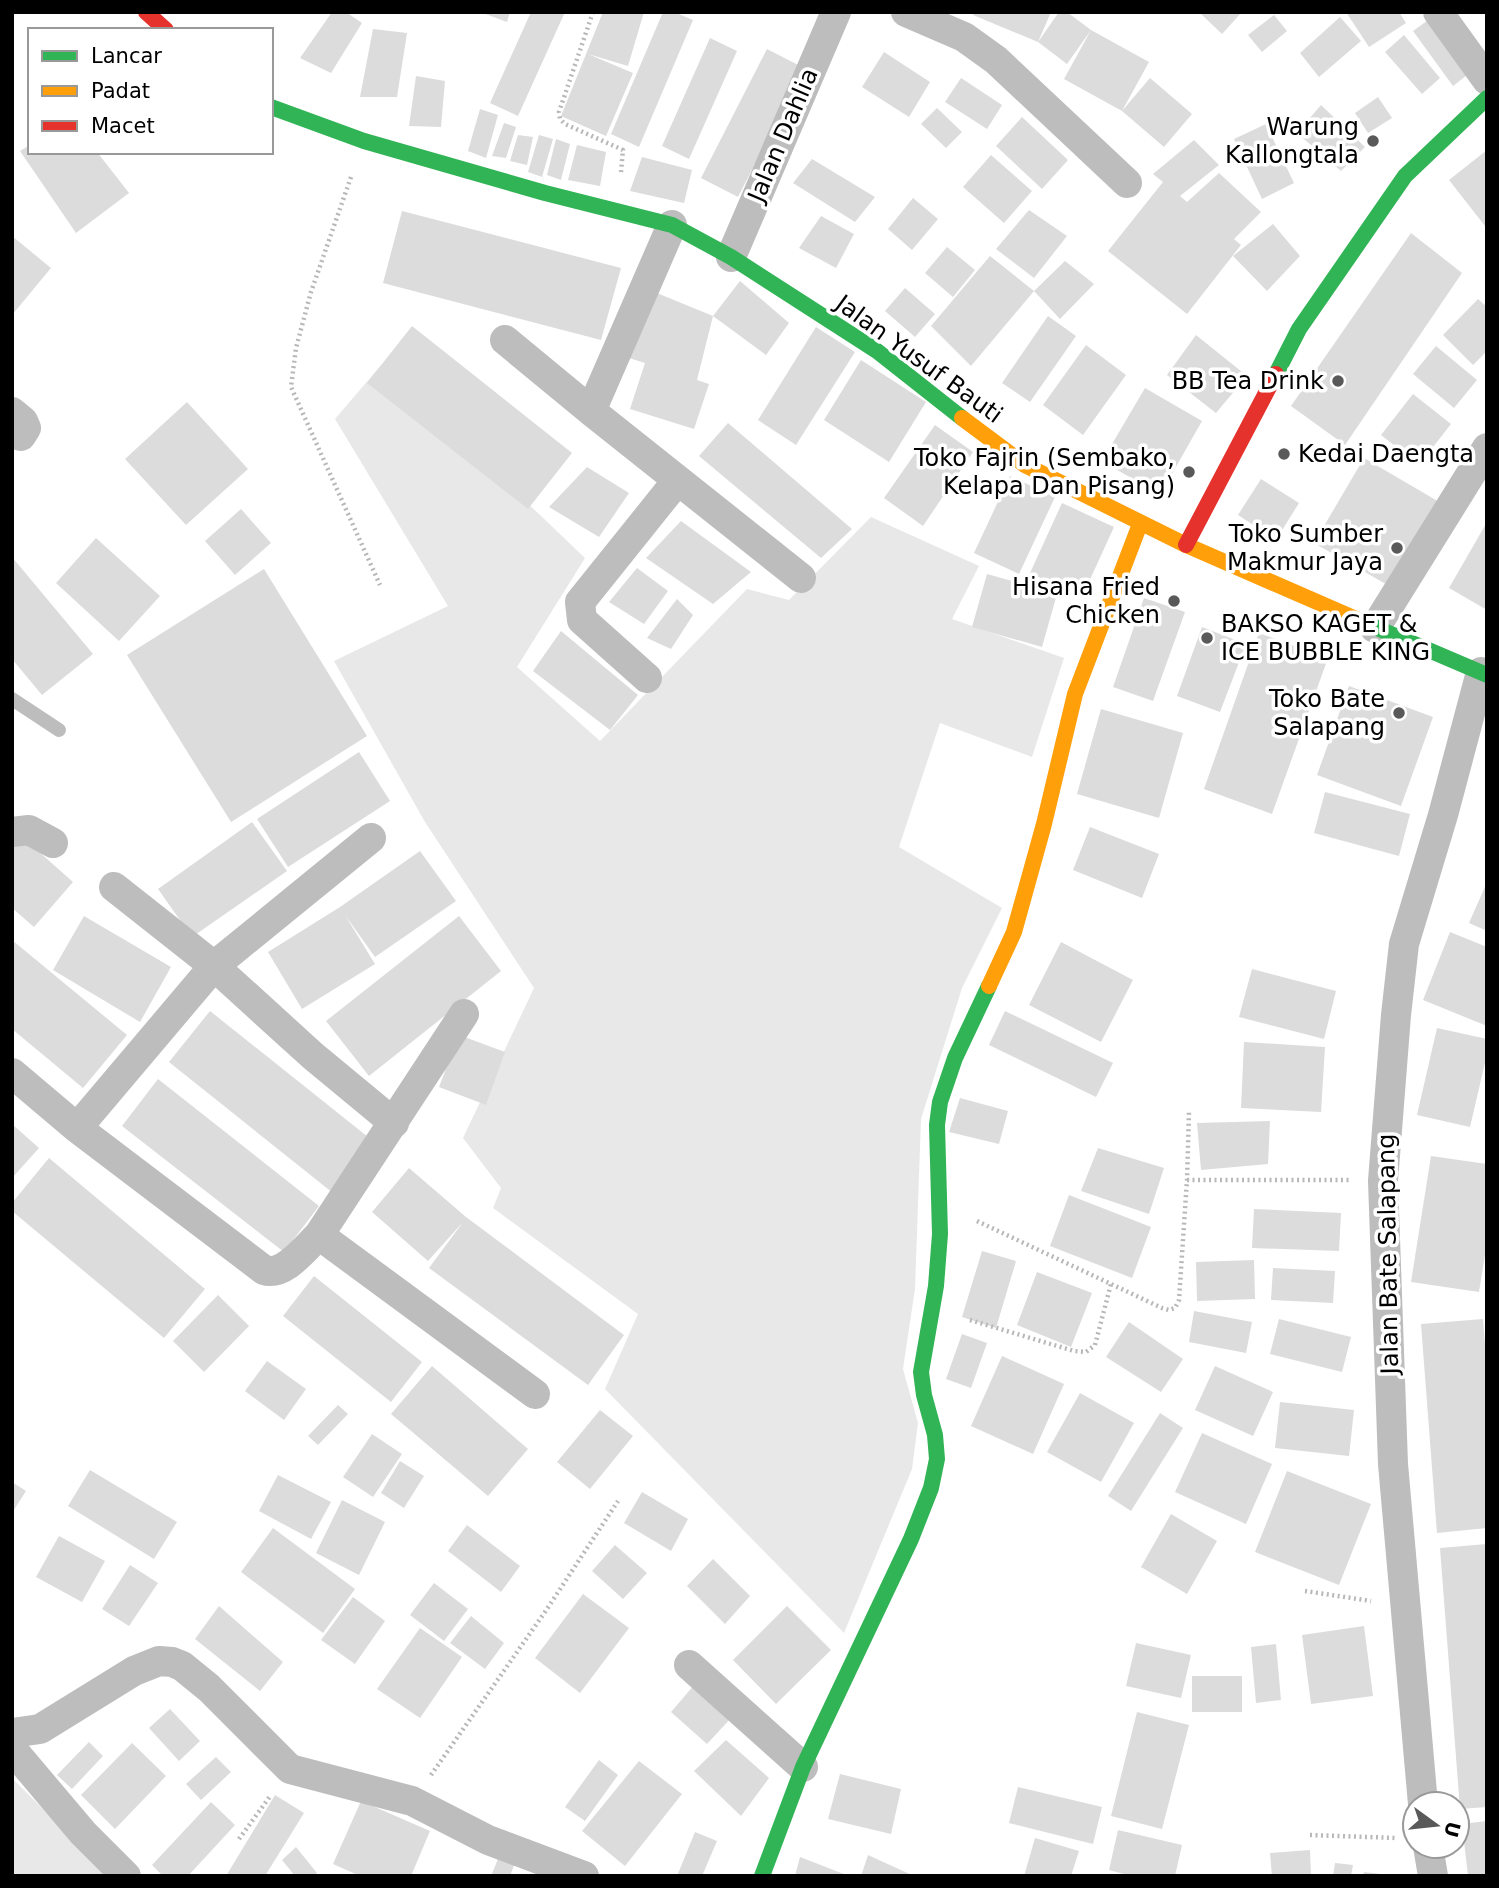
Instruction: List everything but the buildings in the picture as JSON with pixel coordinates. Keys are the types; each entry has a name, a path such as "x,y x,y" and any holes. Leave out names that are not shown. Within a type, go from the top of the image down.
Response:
{"street":[{"path":"146,12 164,28"},
{"name":"Jalan Dahlia","path":"731,257 836,12"},
{"path":"906,12 964,37 996,60 1126,183"},
{"path":"1438,12 1487,80"},
{"path":"1186,545 1299,329 1405,176 1487,98"},
{"name":"Jalan Yusuf Bauti","path":"273,108 364,141 545,193 672,225 731,257 877,351 926,392 1025,465 1186,545 1484,673"},
{"path":"591,411 672,225"},
{"path":"505,340 677,481 801,578"},
{"path":"12,411 26,426 21,436 12,433"},
{"path":"1375,628 1487,448"},
{"path":"647,678 582,620 580,603 677,481"},
{"path":"762,1876 803,1767 911,1539 931,1488 937,1459 935,1435 921,1372 932,1308 940,1234 937,1125 940,1102 955,1058 1014,932 1044,824 1075,694 1140,524"},
{"name":"Jalan Bate Salapang","path":"1422,1790 1393,1464 1383,1181 1396,1015 1405,944 1484,673"},
{"path":"12,832 29,830 52,843"},
{"path":"77,1128 214,966 371,838"},
{"path":"114,887 214,966 313,1056 394,1124"},
{"path":"12,1073 77,1128 264,1270 279,1271 320,1235 464,1014"},
{"path":"320,1235 535,1394"},
{"path":"12,1733 40,1728 57,1720 134,1671 159,1661 172,1662 182,1666 209,1688 290,1769 412,1801 488,1840 584,1876"},
{"path":"689,1665 803,1767"},
{"path":"12,1749 83,1833 126,1876"},
{"path":"1425,1860 1433,1876"}],"lane":[{"path":"12,699 58,730"}],"path":[{"path":"593,12 558,112 565,124 623,149 617,211"},
{"path":"364,141 311,292 296,348 291,387 380,585"},
{"path":"938,1203 1162,1308 1175,1308 1180,1300 1189,1112"},
{"path":"1187,1180 1383,1181"},
{"path":"932,1308 1074,1351 1086,1352 1095,1346 1111,1284"},
{"path":"412,1801 545,1612 618,1501"},
{"path":"1305,1591 1335,1594 1406,1610"},
{"path":"239,1839 290,1769"},
{"path":"1310,1835 1401,1841"}],"shaded area":[{"path":"382,364 585,558 517,667 600,741 747,589 789,600 871,517 979,566 952,619 1064,658 1032,757 940,723 899,847 1002,908 962,988 921,1119 915,1289 903,1369 918,1423 912,1469 844,1633 605,1389 638,1314 493,1208 501,1188 463,1138 534,988 425,822 334,661 448,606 335,419"},
{"path":"12,1778 110,1876 12,1876"}],"traffic: fast":[{"path":"1276,374 1299,329 1405,176 1487,98"},
{"path":"273,108 364,141 545,193 672,225 731,257 877,351 962,418"},
{"path":"1363,622 1487,675"},
{"path":"762,1876 803,1767 911,1539 931,1488 937,1459 935,1435 921,1372 936,1286 940,1234 937,1125 940,1102 955,1058 989,986"}],"traffic: slow":[{"path":"962,418 1025,465 1186,545 1363,622"},
{"path":"989,986 1014,932 1044,824 1075,694 1140,524"}],"traffic: jam":[{"path":"146,12 164,28"},
{"path":"1186,545 1276,374"}],"place":[{"name":"Warung Kallongtala","path":"1373,141"},
{"name":"BB Tea Drink","path":"1338,381"},
{"name":"Kedai Daengta","path":"1284,454"},
{"name":"Toko Fajrin (Sembako, Kelapa Dan Pisang)","path":"1189,472"},
{"name":"Toko Sumber Makmur Jaya","path":"1397,548"},
{"name":"Hisana Fried Chicken","path":"1174,601"},
{"name":"BAKSO KAGET & ICE BUBBLE KING","path":"1207,638"},
{"name":"Toko Bate Salapang","path":"1399,713"}]}
